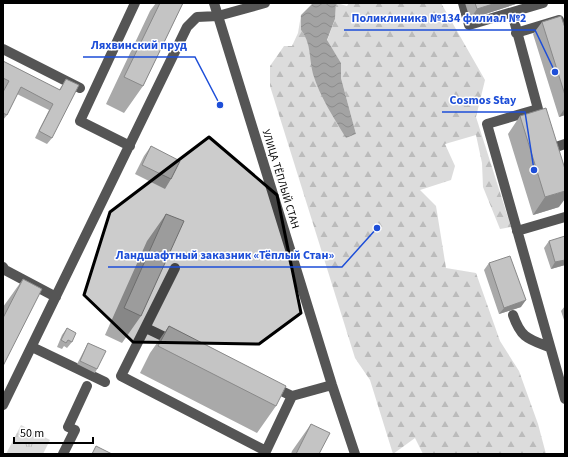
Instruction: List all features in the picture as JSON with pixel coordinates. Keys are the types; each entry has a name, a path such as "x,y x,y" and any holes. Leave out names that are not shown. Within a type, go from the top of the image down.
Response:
{"street":[{"name":"УЛИЦА ТЁПЛЫЙ СТАН","path":"214,3 332,385 355,454"},
{"path":"3,405 187,27 197,18 218,16 265,3"},
{"path":"463,3 469,25 543,3"},
{"path":"130,146 80,121 86,91 133,4"},
{"path":"512,13 516,33 539,112 487,124 549,347 565,399"},
{"path":"516,33 559,20 565,40"},
{"path":"3,49 86,91"},
{"path":"546,136 550,149 565,144"},
{"path":"517,231 565,217"},
{"path":"175,268 121,376 266,451 292,396"},
{"path":"4,270 56,297"},
{"path":"513,315 517,328 524,337 549,347"},
{"path":"146,328 180,344"},
{"path":"32,347 104,382"},
{"path":"264,383 292,396 332,385"},
{"path":"63,454 75,430 68,427 87,386"}],"highlighted area":[{"path":"209,137 277,195 301,313 259,344 133,342 84,295 110,212"}],"green space":[{"path":"336,3 347,6 349,3 441,3 485,80 476,117 511,227 500,229 483,187 482,163 476,135 445,144 455,166 451,180 420,190 436,206 446,268 476,273 500,341 519,371 538,424 546,454 423,454 415,438 393,454 370,380 355,358 270,86 270,66 284,46 292,46 298,33 301,15 301,30 307,38 309,49 346,138 356,134 341,78 341,63 327,41 335,19"},
{"path":"21,425 50,440 43,454 6,454"}],"water":[{"path":"313,3 336,3 335,19 327,40 341,63 341,78 356,134 346,138 319,91 313,74 307,40 301,30 301,15"}],"building":[{"path":"160,3 183,3 143,86 124,77"},
{"path":"475,3 496,3 477,9"},
{"path":"561,16 565,28 565,95 542,22"},
{"path":"3,61 60,90 66,79 79,85 52,138 39,131 53,104 21,87 7,115 3,113 3,92 9,81 3,78"},
{"path":"546,108 565,169 565,191 545,197 520,116"},
{"path":"151,146 180,161 171,179 142,165"},
{"path":"166,214 184,221 141,316 124,308"},
{"path":"565,236 565,260 555,262 549,241"},
{"path":"510,256 526,300 504,308 489,263"},
{"path":"23,279 42,289 3,366 3,318"},
{"path":"169,326 286,386 276,406 158,346"},
{"path":"67,328 76,333 72,342 68,340 66,343 61,340"},
{"path":"88,343 106,351 97,369 80,361"},
{"path":"311,424 330,433 319,454 296,454"},
{"path":"96,446 112,454 92,454"}],"place":[{"name":"Поликлиника №134 филиал №2","path":"555,72"},
{"name":"Ляхвинский пруд","path":"220,105"},
{"name":"Cosmos Stay","path":"534,170"},
{"name":"Ландшафтный заказник «Тёплый Стан»","path":"377,228"}]}
